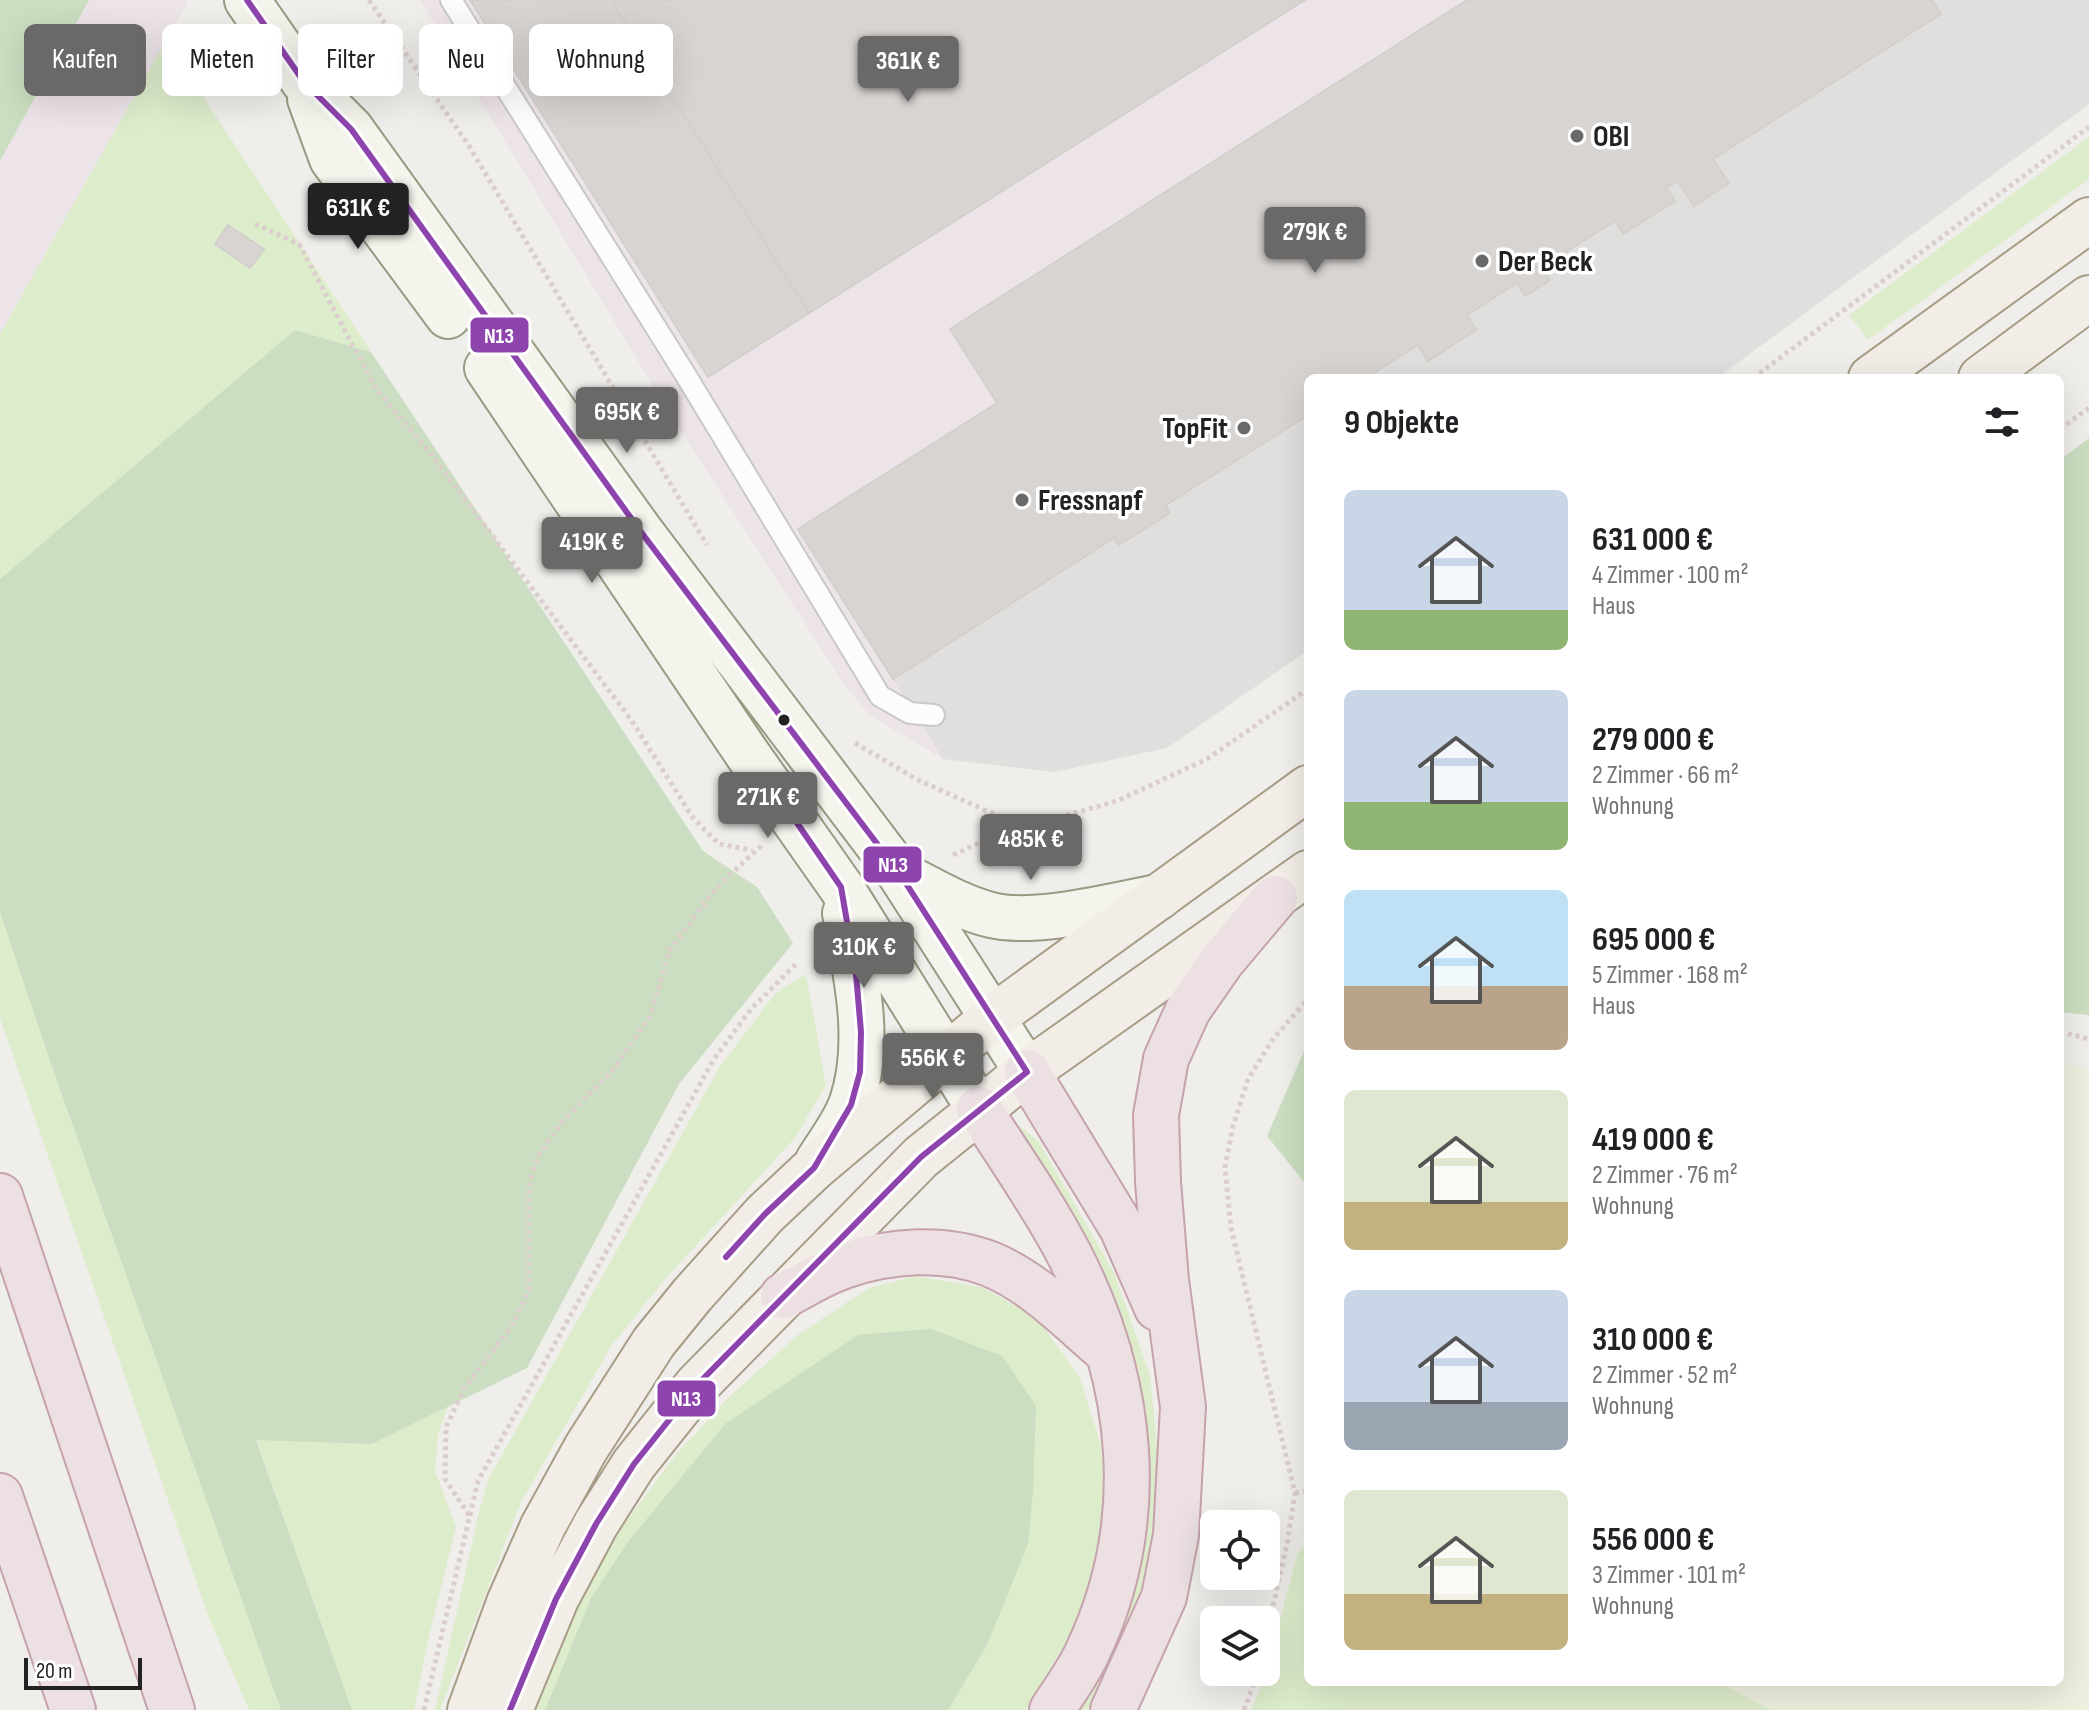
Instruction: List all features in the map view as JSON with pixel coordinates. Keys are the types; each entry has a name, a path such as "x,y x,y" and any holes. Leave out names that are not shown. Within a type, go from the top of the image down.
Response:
{"highway":[{"path":"1113,1710 1164,1597 1176,1535 1183,1407 1174,1355 1158,1182 1156,1115 1166,1059 1188,1010 1222,961 1291,886"},
{"path":"1027,1072 1122,1228 1174,1355"},
{"path":"979,1109 1068,1252 1093,1305 1121,1394 1128,1462 1124,1530 1108,1601 1087,1654 1052,1710"},
{"path":"0,1196 172,1710"},
{"path":"783,1296 844,1266 909,1252 946,1253 990,1264 1029,1287 1109,1353"},
{"path":"0,1496 73,1710"},
{"path":"109,1526 202,1710"}],"main road":[{"path":"247,0 298,73"},
{"path":"309,96 332,159 492,376 748,755 797,822 979,1109"},
{"path":"318,96 351,129 641,532 900,874 1027,1072"},
{"path":"1877,374 2089,220"},
{"path":"1986,374 2089,298"},
{"path":"470,1710 509,1603 543,1526 586,1448 654,1342 765,1214 814,1168 992,1018 1304,791"},
{"path":"900,874 965,907 994,916 1061,914 1159,897"},
{"path":"510,1710 556,1599 596,1524 634,1464 697,1385 921,1157 1027,1072 1291,886"},
{"path":"814,1168 851,1105 860,1072 861,1032 856,974 841,887"}],"lane":[{"path":"451,0 685,374 880,696 910,713 934,715"}],"path":[{"path":"369,0 469,146 715,558"},
{"path":"1758,374 2089,127"},
{"path":"255,224 299,244 376,389 427,449 632,721 693,818 719,844 753,851"},
{"path":"630,415 685,374"},
{"path":"2064,426 2089,408"},
{"path":"951,856 997,835 1117,801 1207,759 1304,692"},
{"path":"844,737 916,779 1022,827"},
{"path":"469,1515 445,1479 446,1427 464,1389 514,1323 529,1289 529,1187 536,1159 562,1122 612,1071 651,1015 669,951 715,889 753,851 797,822"},
{"path":"424,1710 478,1481 714,1059 752,1008 797,963"},
{"path":"1273,1606 1295,1493 1231,1228 1225,1167 1233,1126 1248,1079 1273,1039 1304,1004"},
{"path":"2064,1033 2089,1039"},
{"path":"1295,1493 1304,1492"},
{"path":"1244,1710 1253,1686"}],"shaded area":[{"path":"89,0 189,0 175,24 162,24 162,48 146,76 146,24 76,24"},
{"path":"420,0 2089,0 2089,104 1722,374 1304,374 1304,653 1167,748 1054,772 943,759 871,716 847,689 668,411 478,96 513,96 513,24 434,24"},
{"path":"1932,0 2089,0 2089,104 1722,374 1372,374 1418,345 1429,361 1476,330 1467,315 1517,283 1525,296 1542,267 1615,221 1623,234 1666,188 1678,181 1694,205 1728,184 1713,159 1941,15"},
{"path":"36,96 135,96 0,334 0,161"},
{"path":"1304,418 1304,653 1167,748 1054,772 943,759 893,679 1114,538 1119,545 1170,513 1166,505"}],"green space":[{"path":"0,0 89,0 76,24 24,24 24,96 36,96 0,161"},
{"path":"162,47 162,96 203,96 371,352 295,330 0,579 0,334 134,96 146,96 146,75"},
{"path":"2089,137 2089,179 1868,340 1849,315"},
{"path":"295,330 371,352 703,851 757,887 793,943 679,1084 527,1368 372,1444 256,1440 352,1710 281,1710 52,1067 0,912 0,579"},
{"path":"2089,438 2089,1015 2064,1012 2064,457"},
{"path":"0,912 52,1067 281,1710 249,1710 209,1618 0,1018"},
{"path":"806,974 826,1085 795,1138 666,1278 612,1345 522,1500 440,1710 435,1710 489,1478 719,1068 775,994"},
{"path":"1304,1051 1304,1182 1267,1136"},
{"path":"2064,1063 2089,1070 2089,1710 1771,1710 1726,1686 2064,1686"},
{"path":"1018,1124 1039,1142 1114,1273 1150,1375 1161,1484 1142,1594 1099,1693 1087,1710 1074,1710 1148,1470 1017,1136"},
{"path":"916,1276 984,1288 1038,1319 1080,1378 1103,1452 1102,1535 1079,1621 1026,1710 948,1710 987,1645 725,1424 627,1543 591,1598 545,1710 531,1710 585,1591 621,1529 674,1457 729,1397 799,1334 867,1289"},
{"path":"931,1329 1002,1356 1036,1406 1028,1544 987,1645 948,1710 545,1710 591,1598 627,1543 725,1424 858,1335"},
{"path":"448,1407 438,1435 435,1471 456,1527 414,1710 352,1710 256,1439 372,1444"},
{"path":"1304,1545 1304,1686 1726,1686 1771,1710 1251,1710 1261,1686 1280,1686 1280,1620 1298,1552"}],"building":[{"path":"470,0 611,0 626,24 529,24 529,93 513,68 513,24 485,24"},
{"path":"611,0 1305,0 809,313 672,96 673,24 626,24"},
{"path":"1467,0 1932,0 1941,14 1713,159 1729,183 1694,206 1678,181 1666,188 1675,201 1623,234 1615,221 1542,267 1550,280 1525,296 1517,283 1467,315 1476,330 1428,361 1418,345 1372,374 1304,374 1304,418 1166,505 1170,513 1119,545 1114,538 893,679 798,529 997,403 950,329"},
{"path":"531,96 672,96 809,313 708,377"},
{"path":"228,225 264,249 250,268 215,244"}],"transit line":[{"name":"N13","path":"247,0 304,82 351,129 641,532 900,874 1027,1072 921,1157 697,1385 634,1464 596,1524 556,1599 510,1710"},
{"name":"N13","path":"726,1257 765,1214 814,1168 851,1105 860,1072 861,1032 856,974 841,887 782,801"}],"place":[{"name":"OBI","path":"1577,136"},
{"name":"Der Beck","path":"1482,261"},
{"name":"TopFit","path":"1244,428"},
{"name":"Fressnapf","path":"1022,500"}]}
